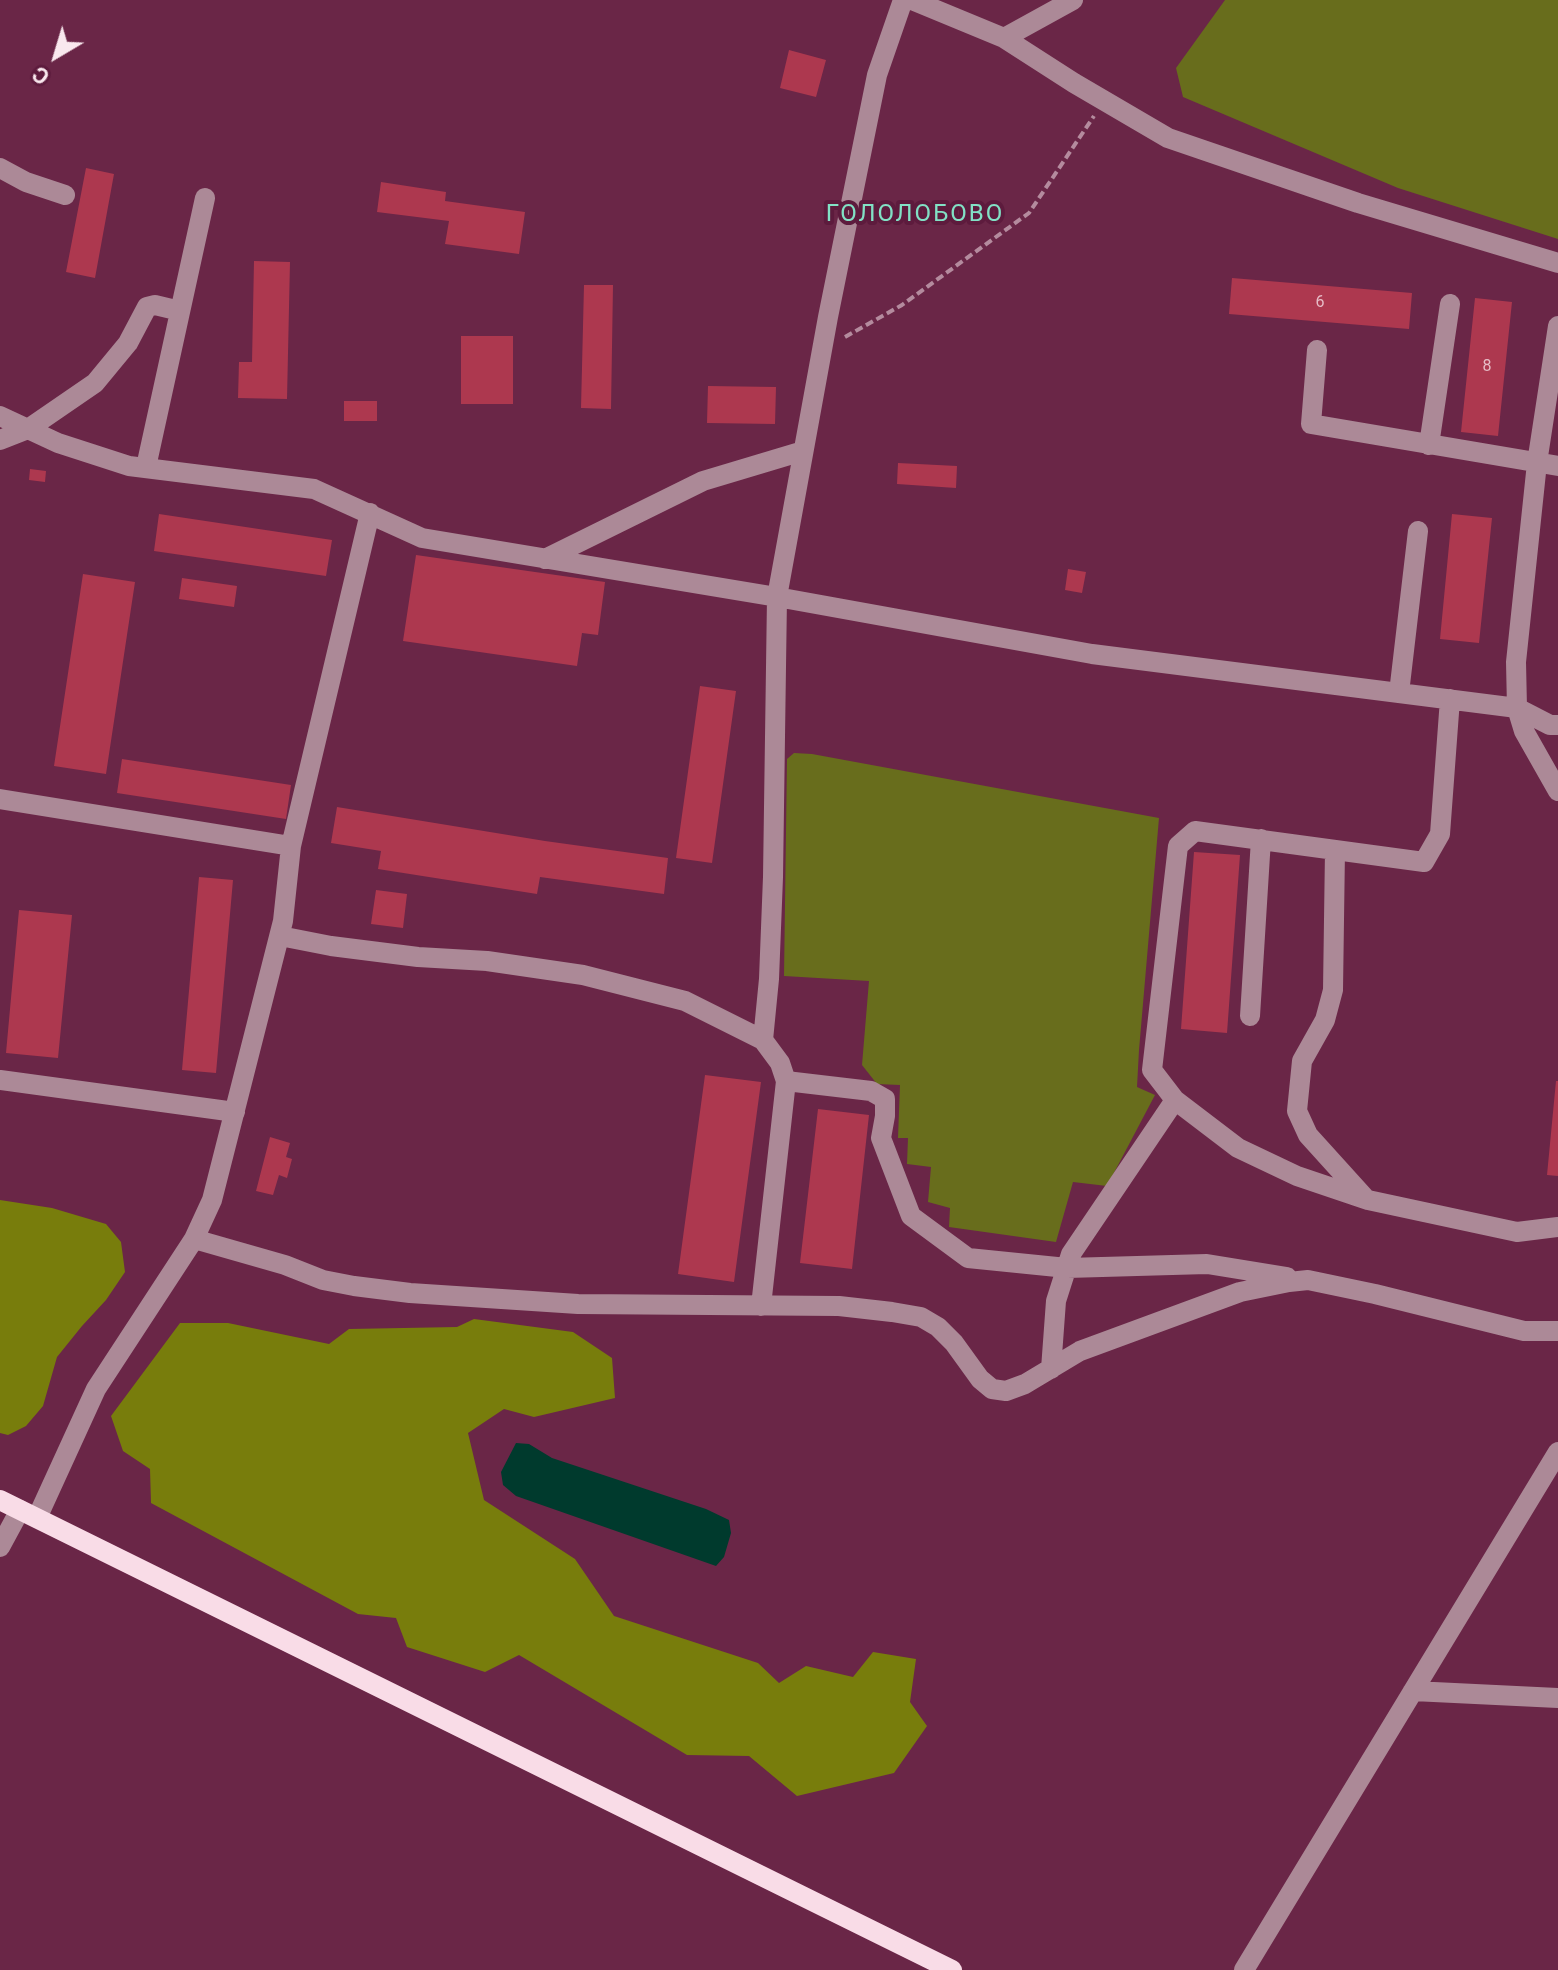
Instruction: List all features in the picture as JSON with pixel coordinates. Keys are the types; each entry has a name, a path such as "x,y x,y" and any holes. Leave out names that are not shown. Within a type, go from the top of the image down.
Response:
{"main road":[{"path":"0,1500 952,1970"}],"street":[{"path":"763,1040 773,877 777,597 877,75 903,0"},
{"path":"912,0 1004,38 1168,138 1358,203 1558,263"},
{"path":"1004,38 1073,0"},
{"path":"0,168 26,182 65,195"},
{"path":"146,467 205,198"},
{"path":"1429,445 1450,304"},
{"path":"0,440 28,429 95,383 128,343 147,307 155,305 180,311"},
{"path":"1558,326 1537,463 1516,662 1517,708 1524,731 1558,791"},
{"path":"1317,350 1311,424 1558,466"},
{"path":"0,416 58,443 129,466 314,489 422,538 777,597 1092,654 1517,708 1550,725 1558,725"},
{"path":"545,559 703,481 803,451"},
{"path":"0,1547 29,1514 96,1389 194,1239 212,1200 280,936 291,846 370,513"},
{"path":"1399,693 1418,531"},
{"path":"1450,699 1440,834 1424,862 1195,831 1178,846 1152,1070 1175,1100 1238,1148 1297,1176 1368,1200 1517,1232 1558,1227"},
{"path":"0,799 291,846"},
{"path":"1250,1016 1261,839"},
{"path":"1335,850 1333,990 1325,1020 1302,1061 1297,1111 1308,1135 1368,1200"},
{"path":"280,936 331,946 418,957 487,961 583,975 685,1001 763,1040 780,1063 786,1081 761,1306"},
{"path":"0,1080 235,1112"},
{"path":"786,1081 871,1091 885,1099 881,1138 911,1216 968,1258 1067,1268 1207,1264 1308,1280 1524,1331 1558,1331"},
{"path":"1051,1369 1056,1301 1071,1254 1175,1100"},
{"path":"194,1239 285,1265 323,1280 396,1292 578,1304 839,1306 921,1317 938,1327 954,1343 980,1379 992,1389 1006,1391 1025,1384 1080,1351 1240,1292 1308,1280"},
{"path":"1244,1970 1558,1452"},
{"path":"1413,1691 1558,1698"}],"path":[{"path":"822,351 902,305 1029,213 1104,100"}],"green space":[{"path":"1225,0 1558,0 1558,239 1398,188 1183,97 1176,68"},
{"path":"794,753 1159,818 1137,1087 1155,1095 1107,1186 1073,1182 1056,1242 949,1227 950,1208 928,1202 931,1167 907,1164 908,1138 898,1138 900,1085 877,1084 862,1065 869,981 784,976 787,759"}],"shaded area":[{"path":"0,1200 52,1208 106,1224 121,1242 125,1272 106,1300 57,1357 43,1406 26,1426 8,1435 0,1433"},
{"path":"474,1319 573,1332 612,1358 615,1398 534,1417 504,1409 468,1433 484,1500 575,1559 614,1616 758,1663 779,1683 806,1666 853,1677 873,1652 916,1659 910,1702 927,1726 894,1773 797,1796 749,1756 687,1755 519,1655 485,1672 407,1647 396,1618 358,1614 151,1503 150,1469 123,1451 111,1416 180,1323 228,1323 329,1344 349,1329 457,1327"},
{"path":"516,1443 529,1444 552,1458 706,1509 729,1520 731,1533 724,1557 716,1566 516,1496 503,1485 501,1472"}],"building":[{"path":"789,50 826,60 816,97 780,88"},
{"path":"86,168 114,174 95,278 66,272"},
{"path":"381,182 446,192 445,201 525,212 519,254 445,244 449,221 377,212"},
{"path":"254,261 290,262 287,399 238,398 239,362 252,362"},
{"path":"1232,278 1412,293 1409,329 1229,314"},
{"path":"584,285 613,285 611,409 581,408"},
{"path":"1475,298 1512,302 1498,436 1461,432"},
{"path":"461,336 513,336 513,404 461,404"},
{"path":"708,386 776,387 775,424 707,423"},
{"path":"344,401 377,401 377,421 344,421"},
{"path":"898,463 957,466 956,488 897,484"},
{"path":"30,469 46,471 45,482 29,480"},
{"path":"159,514 332,540 326,576 154,551"},
{"path":"1452,514 1492,518 1479,643 1440,639"},
{"path":"416,555 605,582 598,635 582,633 577,666 403,641"},
{"path":"1068,569 1086,572 1082,593 1065,590"},
{"path":"83,574 135,582 106,774 54,766"},
{"path":"182,578 237,586 234,607 179,599"},
{"path":"700,686 736,691 712,863 676,858"},
{"path":"122,759 291,785 286,819 117,793"},
{"path":"337,807 668,858 664,894 540,877 537,894 378,869 381,851 331,843"},
{"path":"1194,852 1240,855 1227,1033 1181,1029"},
{"path":"199,877 233,880 216,1073 182,1070"},
{"path":"376,890 407,894 403,928 371,924"},
{"path":"19,910 72,915 58,1058 6,1053"},
{"path":"705,1075 761,1082 734,1282 678,1274"},
{"path":"1558,1081 1558,1176 1547,1175"},
{"path":"818,1109 869,1115 852,1269 800,1263"},
{"path":"270,1137 290,1143 286,1157 292,1159 287,1178 279,1175 273,1195 256,1191"}],"district":[{"name":"ГОЛОЛОБОВО","path":"915,215"}]}
